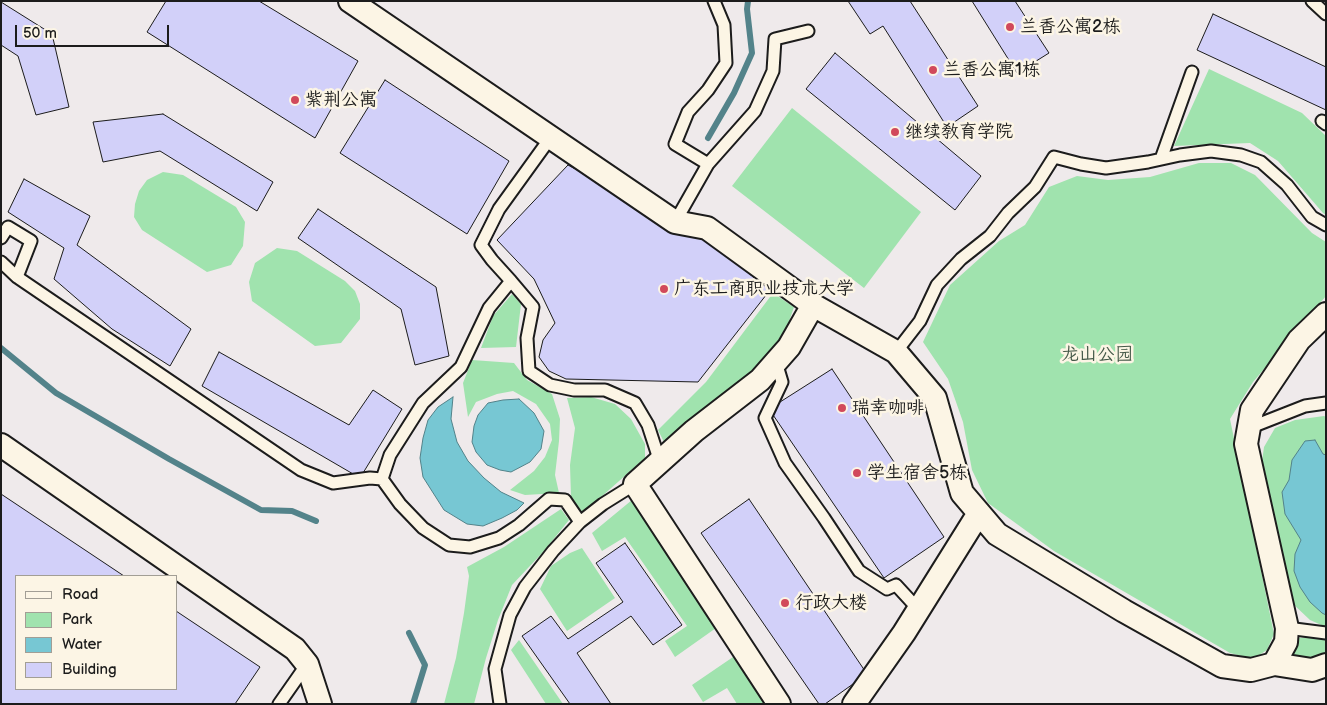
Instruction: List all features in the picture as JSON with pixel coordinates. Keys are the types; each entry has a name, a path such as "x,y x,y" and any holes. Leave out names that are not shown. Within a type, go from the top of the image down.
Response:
{"street":[{"path":"350,1 674,222 707,228 813,305 896,352 935,398 962,493 997,534 1124,611 1222,666 1251,670 1274,664 1312,670 1326,665"},
{"path":"779,704 635,484 694,431 760,380 789,347 813,305"},
{"path":"1274,664 1286,642 1287,628 1246,444 1252,410 1299,340 1326,314"},
{"path":"1,445 295,648 306,664 320,704"},
{"path":"854,704 904,633 979,512"}],"lane":[{"path":"708,164 675,144 688,112 708,90 726,63 724,25 714,1"},
{"path":"1312,1 1326,14"},
{"path":"674,222 708,164 755,111 773,71 775,39 808,31"},
{"path":"1161,159 1192,72"},
{"path":"551,137 499,209 481,245 533,306 527,338 529,371 550,385 574,390 605,390 635,403 648,426 660,462"},
{"path":"896,352 920,321 937,285 961,259 990,236 1008,213 1036,187 1054,157 1106,168 1211,151 1241,155 1261,162 1287,185 1312,217 1326,225"},
{"path":"1,238 8,227 31,241 17,277"},
{"path":"1,262 17,277 301,470 333,483 370,478 382,479 400,504 423,528 449,545 470,547 499,538 519,525 549,499 565,500 580,522"},
{"path":"382,479 390,455 423,403 461,367 489,308 512,280"},
{"path":"776,362 782,382 765,418 785,463 859,572 887,590 896,585 918,610"},
{"path":"1249,428 1305,406 1326,403"},
{"path":"500,704 494,669 510,615 525,587 553,551 580,522 603,504 635,484"},
{"path":"1287,628 1326,633"},
{"path":"279,704 306,664"}],"shaded area":[{"name":"广东工商职业技术大学","path":"1,1 1326,1 1326,704 1,704"}],"green space":[{"path":"1209,69 1302,113 1326,136 1326,215 1278,161 1250,143 1174,146"},
{"path":"792,108 921,212 864,288 732,186"},
{"name":"龙山公园","path":"1199,163 1231,163 1255,175 1312,233 1326,242 1326,296 1253,382 1230,419 1274,634 1267,650 1253,659 1230,653 1054,551 988,503 972,470 963,422 948,379 923,342 950,285 999,241 1025,225 1049,187 1077,176 1108,180 1150,177"},
{"path":"163,172 183,175 236,207 245,222 243,246 231,265 207,272 142,230 134,217 139,191 147,180"},
{"path":"277,248 297,251 345,281 355,291 360,304 360,319 341,343 315,346 252,301 249,282 255,263"},
{"path":"773,293 794,307 784,336 754,371 665,444 658,430 706,382"},
{"path":"512,294 521,304 516,347 481,348 493,316"},
{"path":"472,360 514,363 527,380 552,394 560,419 555,475 559,493 525,495 510,490 534,471 545,457 552,440 550,424 536,404 513,391 497,394 476,402 468,417 463,383"},
{"path":"591,397 615,404 631,419 645,444 645,458 583,513 571,497 570,465 575,428 567,398"},
{"path":"1326,417 1326,627 1310,620 1291,602 1261,469 1264,447 1275,428 1295,420"},
{"path":"632,500 716,628 675,657 665,641 687,626 625,537 602,551 592,533"},
{"path":"561,509 569,520 544,551 512,585 498,620 474,704 444,704 456,658 464,613 469,576 467,567 504,547"},
{"path":"582,548 615,598 567,631 540,589 551,566 570,553"},
{"path":"1310,637 1326,640 1326,656 1297,661 1291,655 1294,645 1299,638"},
{"path":"519,640 563,704 546,704 511,650"},
{"path":"736,655 767,704 737,704 727,688 703,702 692,685"}],"water":[{"path":"453,397 451,419 457,442 468,461 501,492 524,503 517,510 483,526 467,524 444,510 423,477 420,458 428,420 438,407"},
{"path":"519,399 534,413 544,431 541,449 530,462 511,472 500,470 487,465 476,452 472,442 474,426 478,415 488,403"},
{"path":"1315,440 1323,454 1326,455 1326,615 1310,602 1300,587 1294,571 1295,554 1301,540 1285,514 1282,492 1289,480 1292,460 1305,441"}],"building":[{"name":"紫荆公寓","path":"166,1 259,1 358,61 315,138 147,32"},
{"name":"兰香公寓1栋","path":"848,1 910,1 978,106 947,127 883,26 870,34"},
{"name":"兰香公寓2栋","path":"972,1 1015,1 1049,53 1017,73"},
{"path":"1,2 52,34 69,107 36,115 18,56 1,45"},
{"path":"1213,14 1326,67 1326,110 1197,50"},
{"name":"继续教育学院","path":"835,53 981,176 955,210 806,89"},
{"path":"385,80 509,161 467,234 340,153"},
{"path":"163,114 273,182 257,211 160,151 103,162 93,122"},
{"path":"568,165 705,239 770,290 698,382 566,379 549,371 539,357 543,340 555,323 534,279 497,240"},
{"path":"24,179 90,216 77,245 191,329 170,366 112,329 54,279 64,248 8,212"},
{"path":"318,209 436,287 449,356 415,365 401,309 298,238"},
{"path":"219,352 349,425 373,390 402,409 360,478 202,386"},
{"name":"学生宿舍5栋","path":"832,369 944,537 884,578 769,409"},
{"path":"1,494 122,575 15,575 15,690 178,690 178,612 260,667 235,704 1,704"},
{"name":"行政大楼","path":"749,499 867,674 825,704 819,704 701,533"},
{"path":"625,543 682,625 653,645 631,616 577,653 611,704 570,704 522,636 551,616 568,639 623,602 596,563"}],"waterway":[{"path":"708,138 734,93 752,53 747,9 748,1"},
{"path":"1,348 56,393 261,510 292,511 316,521"},
{"path":"409,633 425,665 413,704"}],"place":[{"name":"兰香公寓2栋","path":"1010,27"},
{"name":"兰香公寓1栋","path":"933,70"},
{"name":"紫荆公寓","path":"295,100"},
{"name":"继续教育学院","path":"895,132"},
{"name":"广东工商职业技术大学","path":"664,289"},
{"name":"瑞幸咖啡","path":"842,408"},
{"name":"学生宿舍5栋","path":"857,473"},
{"name":"行政大楼","path":"785,603"}]}
